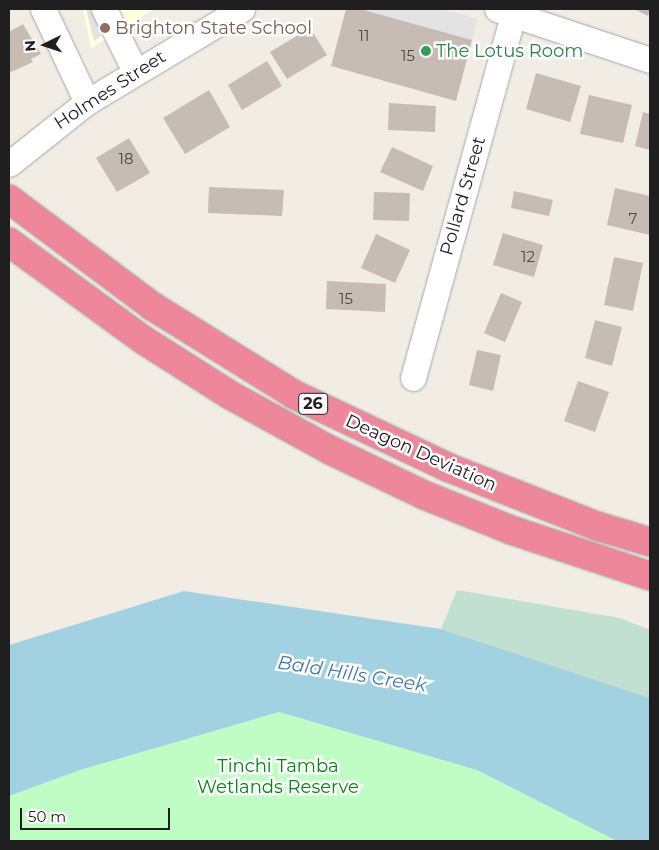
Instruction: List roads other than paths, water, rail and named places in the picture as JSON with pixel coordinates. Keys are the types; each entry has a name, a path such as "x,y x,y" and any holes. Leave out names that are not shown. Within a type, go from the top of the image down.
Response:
{"highway":[{"name":"Deagon Deviation","path":"9,199 152,306 295,394 447,467 596,526 650,542"},
{"name":"Deagon Deviation","path":"9,242 145,342 230,395 330,450 424,495 511,530 650,576"}],"street":[{"path":"43,9 87,102"},
{"path":"104,9 135,71"},
{"name":"Holmes Street","path":"9,164 30,145 87,102 135,71 242,9"},
{"path":"505,11 650,60"},
{"name":"Pollard Street","path":"412,378 505,11"}],"water":[{"name":"Bald Hills Creek","path":"184,591 441,629 650,698 650,841 617,841 477,770 279,712 80,770 9,796 9,645"}],"place":[{"name":"Brighton State School","path":"105,28"},
{"name":"The Lotus Room","path":"426,51"}],"park label":[{"name":"Tinchi Tamba Wetlands Reserve","path":"278,778"}]}
